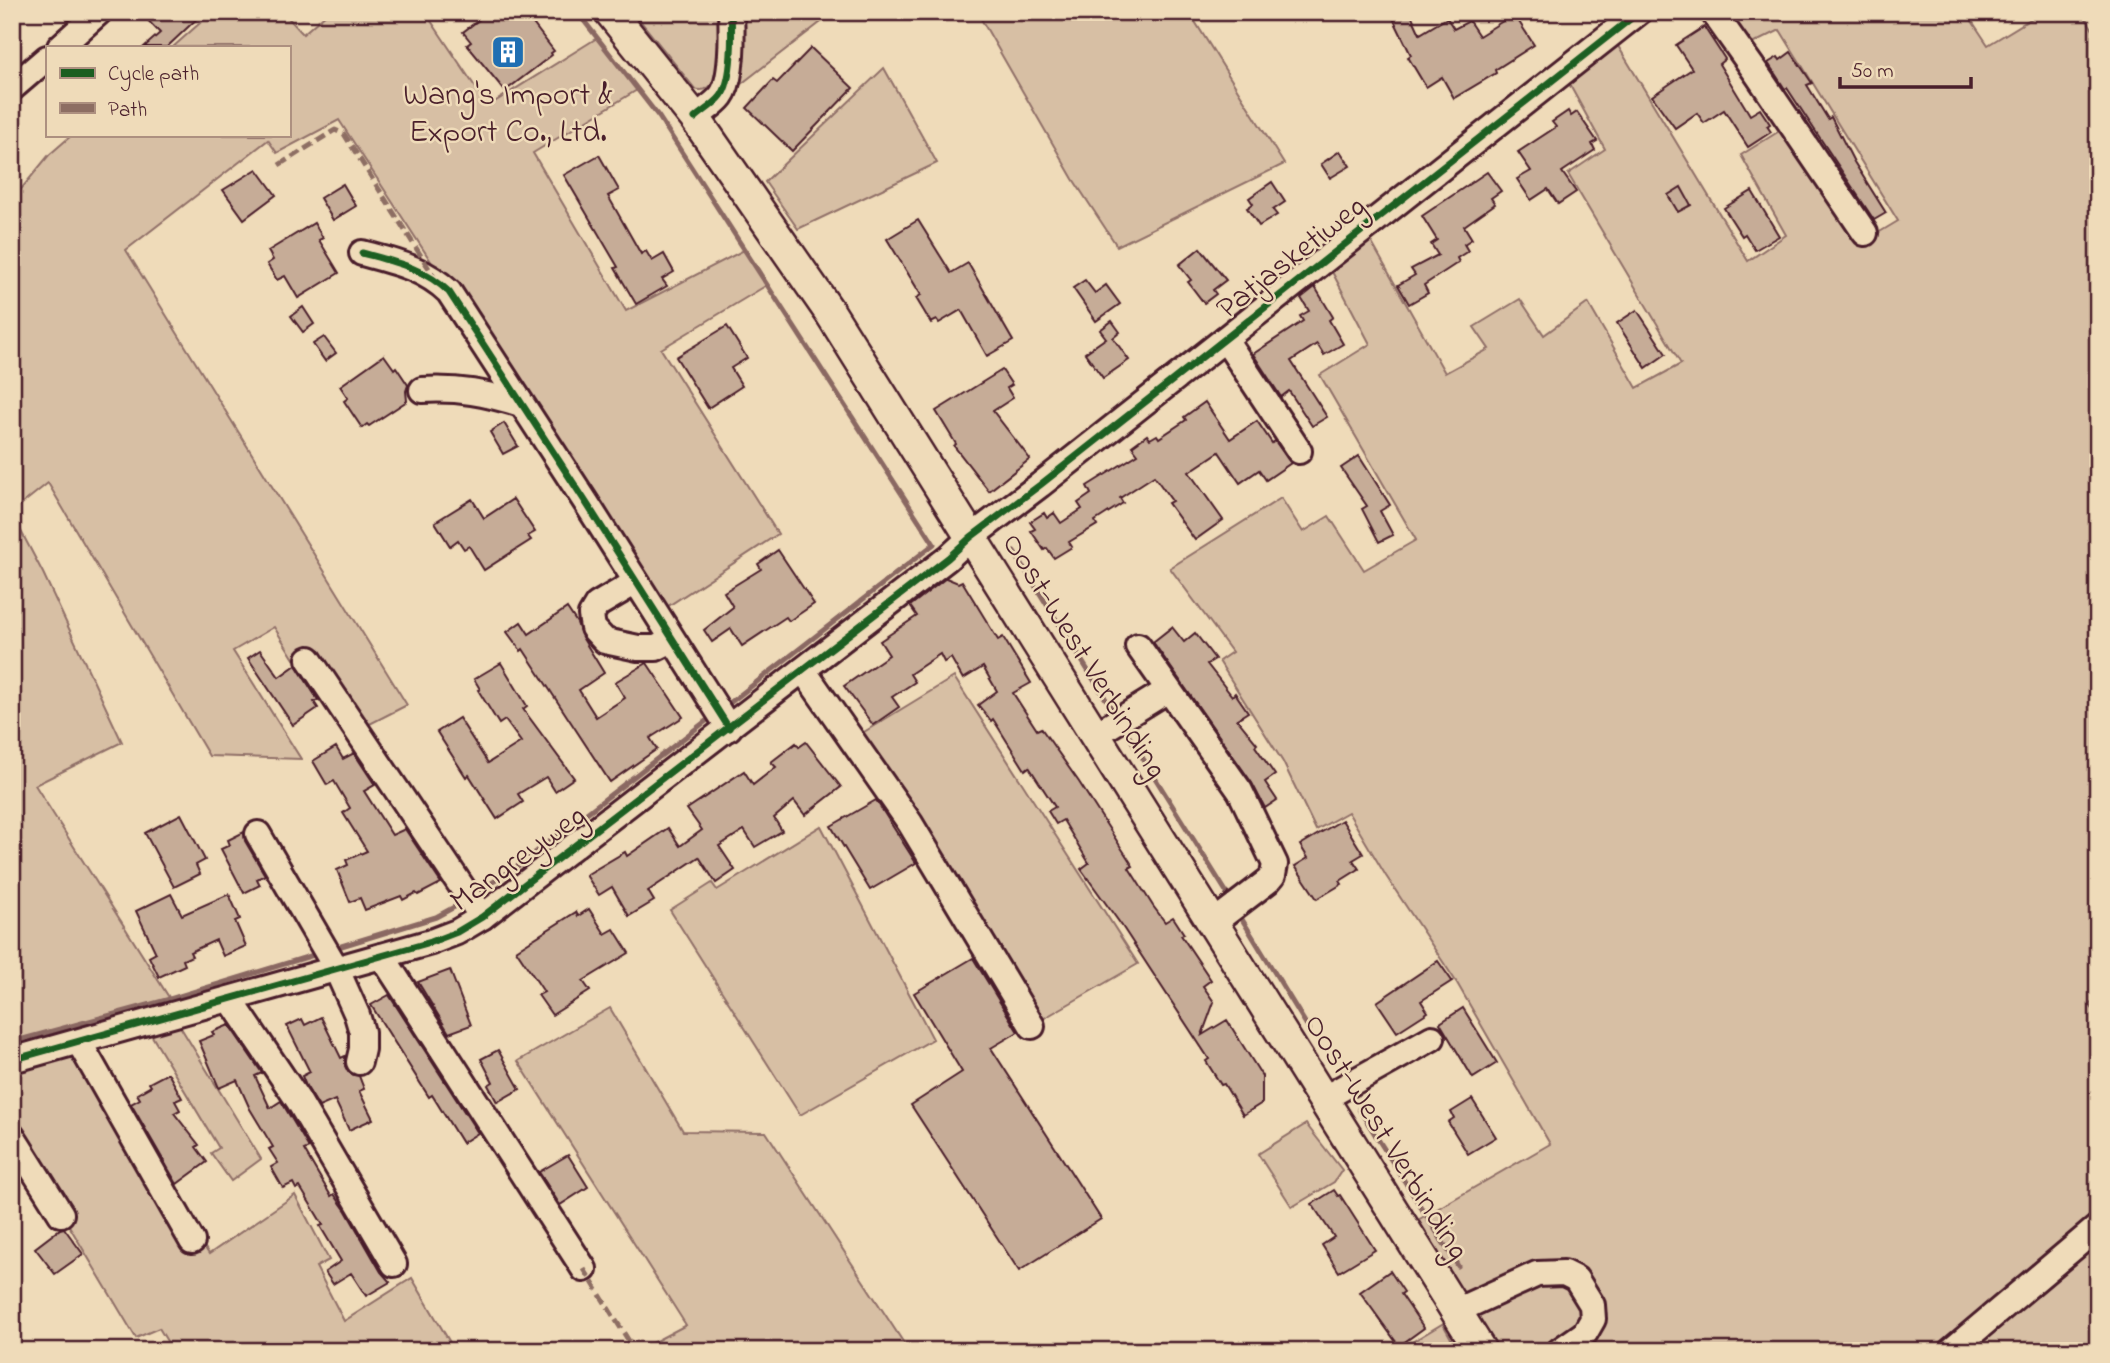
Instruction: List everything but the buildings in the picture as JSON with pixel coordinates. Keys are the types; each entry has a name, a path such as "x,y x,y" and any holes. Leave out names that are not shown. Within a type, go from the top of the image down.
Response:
{"main road":[{"name":"Oost-West Verbinding","path":"610,12 695,118 831,314 1481,1351"}],"street":[{"path":"61,46 99,12"},
{"path":"695,118 722,95 729,72 731,12"},
{"name":"Patjasketiweg","path":"971,537 1639,12"},
{"path":"1713,12 1865,233"},
{"path":"12,89 46,59"},
{"path":"362,253 414,267 449,292 729,728"},
{"path":"1225,338 1299,451"},
{"path":"422,390 453,388 521,404"},
{"name":"Mangreyweg","path":"12,1060 449,935 482,917 948,558 971,537"},
{"path":"636,582 597,605 591,615 593,628 605,641 618,645 656,648 672,640"},
{"path":"1138,646 1240,791 1275,864 1273,875 1268,881 1213,923"},
{"path":"309,659 482,917"},
{"path":"803,670 910,823 1032,1026"},
{"path":"1095,735 1168,690"},
{"path":"258,834 336,968 362,1032 359,1062"},
{"path":"382,956 584,1269"},
{"path":"230,999 298,1100 394,1264"},
{"path":"1323,1099 1432,1038"},
{"path":"79,1042 191,1241"},
{"path":"12,1136 61,1214"},
{"path":"1951,1351 2098,1227"},
{"path":"1457,1311 1537,1274 1564,1273 1576,1279 1592,1305 1593,1319 1585,1333 1559,1351"}],"shaded area":[{"path":"207,12 283,12 303,34 328,12 425,12 488,106 597,38 637,90 533,153 626,311 744,250 767,285 661,349 778,534 659,612 339,120 277,153 268,140 126,250 407,705 362,728 310,652 294,659 274,627 233,651 301,759 209,756 48,483 12,512 12,200 49,155 71,136 290,136 290,46 174,46 209,15"},
{"path":"633,12 725,12 722,61 712,84 705,89 695,89"},
{"path":"737,12 834,12 727,95"},
{"path":"977,12 1189,12 1284,164 1117,246 1073,179"},
{"path":"1724,12 1966,12 1988,45 2042,12 2082,12 2095,33 2098,32 2098,998 2089,1005 2098,1015 2098,1218 1942,1351 1496,1351 1416,1221 1550,1144 1457,983 1386,876 1348,812 1316,830 1283,762 1219,661 1232,652 1170,568 1281,498 1303,532 1329,516 1364,570 1416,540 1320,375 1370,344 1329,266 1368,236 1445,373 1489,349 1474,327 1520,299 1544,335 1588,303 1637,388 1681,364 1568,174 1605,149 1567,80 1615,41 1748,261 1786,235 1741,155 1789,125 1863,242 1898,221 1780,30 1748,46"},
{"path":"884,68 937,163 798,229 765,182"},
{"path":"12,514 43,573 122,742 35,785 170,999 12,1042"},
{"path":"954,677 1138,964 1041,1020 859,735"},
{"path":"821,826 933,1039 800,1115 670,910 712,883 717,890"},
{"path":"610,1008 683,1131 766,1132 909,1351 654,1351 650,1344 686,1325 518,1061"},
{"path":"175,1018 261,1159 231,1181 211,1153 219,1148 146,1026"},
{"path":"77,1051 209,1254 295,1195 329,1260 316,1267 344,1321 412,1278 455,1351 173,1351 159,1328 136,1338 12,1130 12,1067"},
{"path":"1306,1124 1342,1170 1334,1182 1292,1207 1258,1154"},
{"path":"2098,1235 2098,1351 1958,1351"},
{"path":"1442,1324 1458,1351 1397,1351"}],"waterway":[{"path":"581,17 659,117 934,544 731,702"},
{"path":"1014,552 1112,709"},
{"path":"482,889 518,866 706,721"},
{"path":"1127,733 1232,901"},
{"path":"335,948 436,917 458,905"},
{"path":"1240,916 1309,1029"},
{"path":"12,1042 170,999 317,954"},
{"path":"1359,1109 1458,1266"}],"marked path":[{"path":"279,165 335,130 344,134 435,278"},
{"path":"584,1269 635,1351"}],"cycle path":[{"path":"695,118 718,99 725,89 731,56 731,12"},
{"path":"12,1060 431,942 457,932 482,917 948,558 971,537 1639,12"},
{"path":"362,253 419,271 449,292 729,728"}],"place":[{"name":"Wang's Import & Export Co., Ltd.","path":"508,52"}]}
